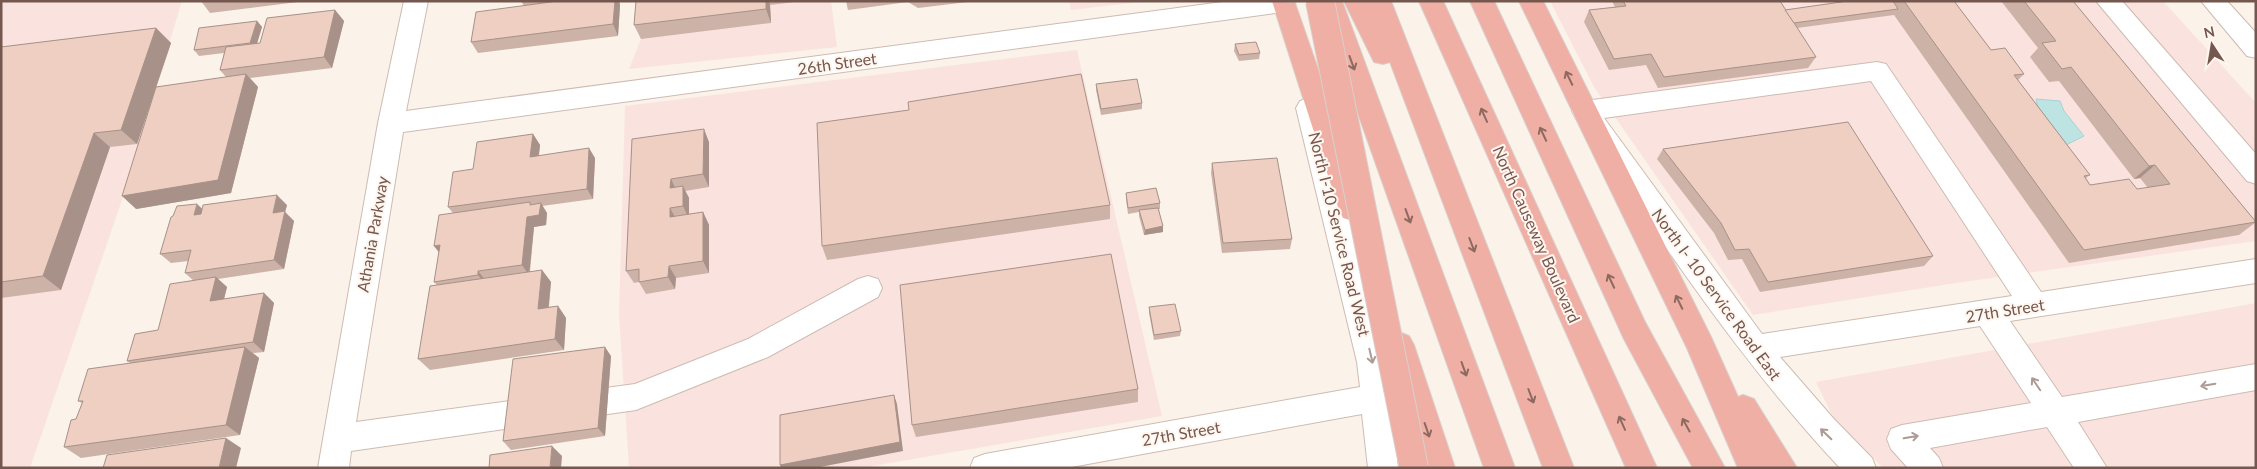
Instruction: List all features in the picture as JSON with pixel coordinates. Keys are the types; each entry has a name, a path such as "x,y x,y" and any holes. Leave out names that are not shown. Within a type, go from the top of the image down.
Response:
{"highway":[{"path":"1320,1 1414,468"},
{"path":"1330,1 1500,468"},
{"path":"1356,1 1454,200"},
{"path":"1379,1 1454,200 1559,468"},
{"name":"North Causeway Boulevard","path":"1431,1 1642,468"},
{"path":"1482,1 1634,330 1710,468"},
{"path":"1531,1 1701,346 1754,468"},
{"path":"1282,2 1440,468"},
{"path":"1701,346 1782,468"}],"street":[{"name":"Athania Parkway","path":"332,468 391,123 416,1"},
{"path":"2108,1 2256,173"},
{"path":"2213,1 2256,49"},
{"name":"26th Street","path":"391,123 1282,2"},
{"name":"North I-10 Service Road West","path":"1282,2 1372,362 1384,468"},
{"path":"1585,111 1877,71 2034,305"},
{"name":"North I- 10 Service Road East","path":"1585,111 1755,348 1818,426 1861,468"},
{"name":"27th Street","path":"1755,348 2256,271"},
{"path":"338,439 636,397 758,348 868,288"},
{"path":"1988,312 2092,468"},
{"path":"1928,468 1902,439 2055,412 2251,385"},
{"name":"27th Street","path":"985,468 1376,398"}],"shaded area":[{"path":"1,1 182,1 123,197 30,468 1,468"},
{"path":"643,1 831,1 837,47 629,69 641,39"},
{"path":"1069,1 1148,1 1071,10"},
{"path":"1550,1 2163,1 2256,103 2256,241 1956,283 1753,315 1594,87"},
{"path":"1077,50 1162,416 861,468 629,468 619,314 625,106"},
{"path":"2256,303 2256,468 1883,468 1834,419 1816,382"}],"water":[{"path":"2036,99 2060,101 2064,111 2084,136 2064,146 2039,113"}],"building":[{"path":"558,1 615,1 613,24 471,42 476,12"},
{"path":"636,1 766,1 766,9 634,25"},
{"path":"1623,1 1780,1 1816,57 1664,77 1651,54 1614,59 1589,10 1626,6"},
{"path":"1848,1 1893,1 1898,9 1794,23 1785,10"},
{"path":"1904,1 1954,1 1991,50 2005,48 2024,74 2014,75 2090,175 2084,176 2090,185 2129,179 2137,189 2170,184 2155,165 2149,166 2071,67 2062,69 2042,43 2056,41 2024,1 2073,1 2256,222 2084,250"},
{"path":"335,10 324,57 220,70 226,47 260,43 267,18"},
{"path":"257,21 250,43 194,50 199,28"},
{"path":"156,28 121,130 94,133 43,276 1,282 1,47"},
{"path":"1256,42 1260,53 1239,55 1235,44"},
{"path":"246,74 218,180 122,196 156,87"},
{"path":"1081,74 1110,205 822,246 817,123 909,110 908,102"},
{"path":"1137,79 1142,103 1101,109 1096,84"},
{"path":"1848,122 1933,256 1768,282 1749,249 1735,250 1721,223 1663,149"},
{"path":"704,129 703,174 671,179 670,188 683,186 683,206 670,208 670,217 703,212 703,261 669,266 668,277 639,282 639,269 626,271 632,139"},
{"path":"533,134 530,157 589,148 587,189 448,207 453,172 473,169 477,142"},
{"path":"1277,158 1292,239 1223,243 1212,163"},
{"path":"1156,188 1160,203 1128,208 1126,193"},
{"path":"277,195 273,213 285,211 274,260 185,273 191,250 160,254 171,217 177,206 197,204 194,215 201,214 203,205"},
{"path":"530,202 530,205 541,203 539,215 527,217 522,265 478,271 478,275 434,282 440,245 434,246 439,215"},
{"path":"1158,208 1163,226 1145,230 1139,210"},
{"path":"1111,254 1138,389 912,425 900,285"},
{"path":"542,270 538,309 558,306 555,339 418,359 430,286"},
{"path":"216,277 210,301 264,293 253,342 127,361 135,334 158,330 170,284"},
{"path":"1175,304 1181,331 1154,335 1149,307"},
{"path":"245,347 226,425 64,447 71,420 76,419 83,401 78,401 88,369"},
{"path":"605,347 598,428 503,441 513,359"},
{"path":"894,395 900,442 780,465 780,415"},
{"path":"226,438 219,468 103,468 107,455"},
{"path":"552,446 550,468 489,468 490,455"}]}
